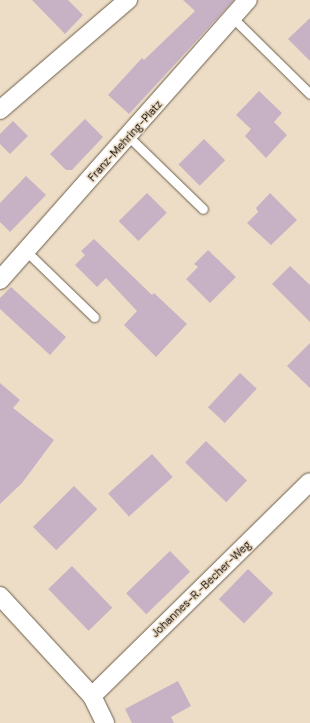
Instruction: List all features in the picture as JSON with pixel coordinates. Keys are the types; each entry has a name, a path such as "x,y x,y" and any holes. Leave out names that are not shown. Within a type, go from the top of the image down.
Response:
{"street":[{"path":"0,110 128,0"},
{"name":"Franz-Mehring-Platz","path":"0,280 129,137 248,0"},
{"name":"Johannes-R.-Becher-Weg","path":"92,696 310,482"},
{"path":"0,596 92,696 105,723"}],"lane":[{"path":"233,18 310,94"},
{"path":"129,137 203,209"},
{"path":"26,251 94,317"}],"building":[{"path":"32,0 68,0 83,15 65,34"},
{"path":"183,0 234,0 129,114 108,95 142,58 144,60 195,11"},
{"path":"310,18 310,61 288,39"},
{"path":"259,91 282,113 274,122 287,135 266,158 245,136 251,129 236,115"},
{"path":"85,119 103,137 72,170 66,170 50,154"},
{"path":"13,121 28,136 10,154 0,144 0,134"},
{"path":"204,139 225,160 200,186 179,164"},
{"path":"26,176 46,195 10,232 0,222 0,203"},
{"path":"147,193 167,213 139,241 119,221"},
{"path":"270,193 297,220 271,245 247,223 258,212 256,208"},
{"path":"94,239 152,295 154,293 187,324 156,357 124,325 137,311 106,278 97,287 75,265 85,255 81,251"},
{"path":"208,250 236,277 210,303 186,279 198,267 194,264"},
{"path":"290,266 310,285 310,322 272,284"},
{"path":"11,287 66,337 50,355 0,309 0,298"},
{"path":"310,343 310,388 287,366"},
{"path":"240,373 257,389 225,423 208,407"},
{"path":"0,383 20,400 13,408 54,440 22,483 0,504"},
{"path":"206,441 247,481 226,502 185,463"},
{"path":"152,454 173,477 129,517 108,493"},
{"path":"74,486 97,509 56,550 33,527"},
{"path":"170,551 190,572 146,614 126,593"},
{"path":"72,566 112,608 89,631 48,589"},
{"path":"248,569 273,593 244,624 219,599"},
{"path":"178,681 191,706 171,717 174,723 132,723 125,709"}]}
